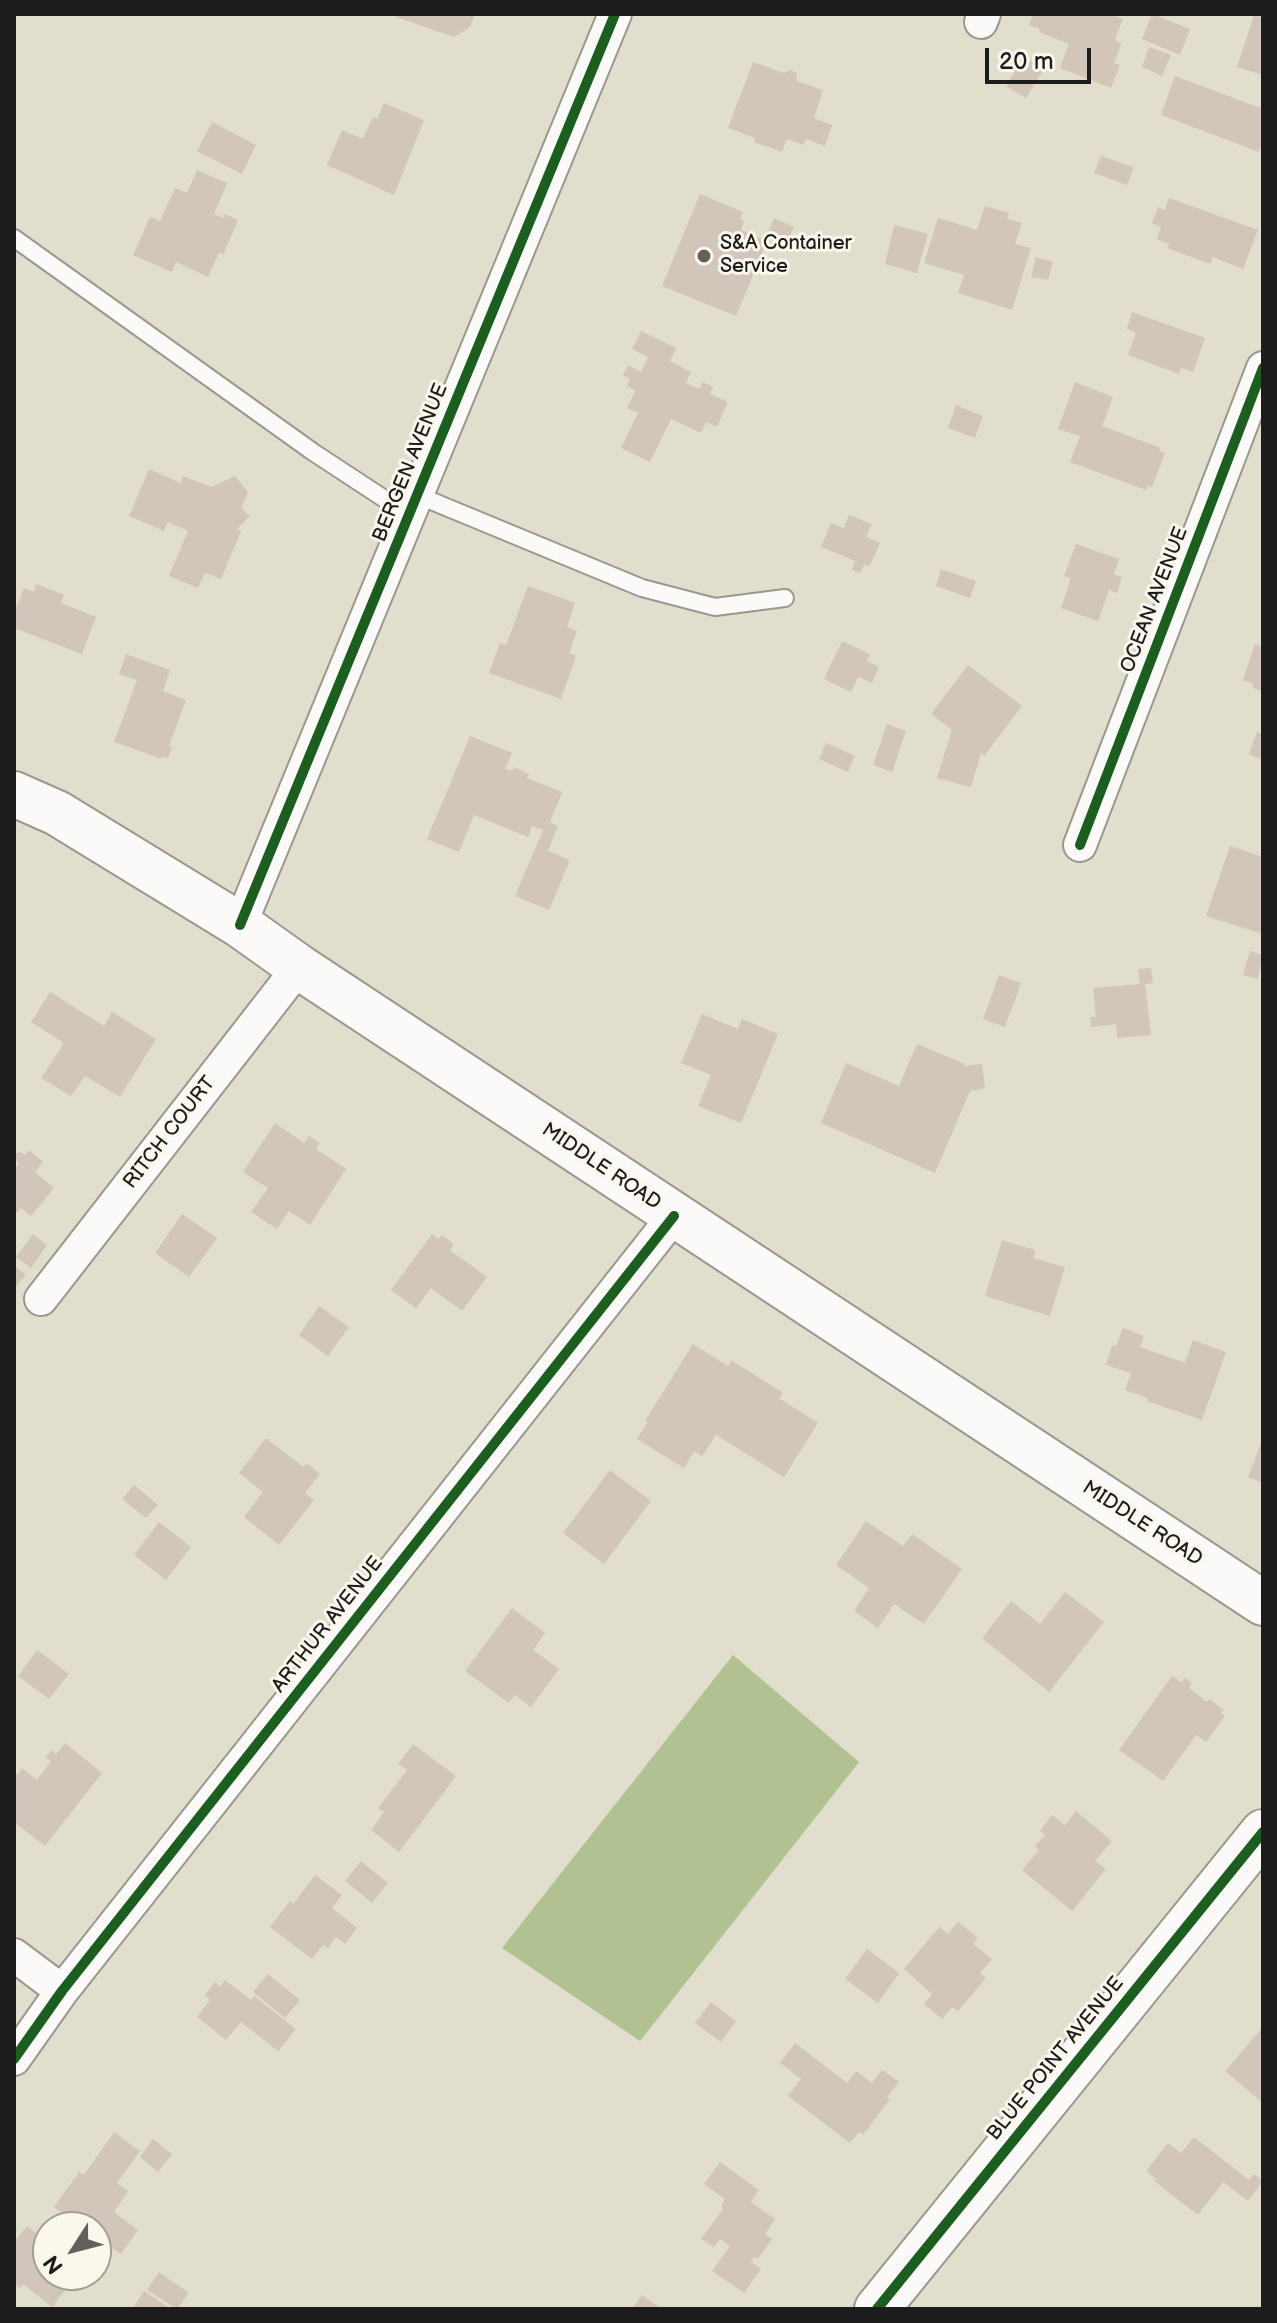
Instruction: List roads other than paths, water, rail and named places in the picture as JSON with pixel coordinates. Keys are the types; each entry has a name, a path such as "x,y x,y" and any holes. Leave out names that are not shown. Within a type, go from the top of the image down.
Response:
{"main road":[{"name":"MIDDLE ROAD","path":"14,794 57,813 240,925 674,1216 1263,1603"},
{"name":"BLUE POINT AVENUE","path":"877,2309 1263,1832"}],"street":[{"name":"BERGEN AVENUE","path":"240,925 615,14"},
{"name":"OCEAN AVENUE","path":"1080,845 1263,368"},
{"name":"RITCH COURT","path":"41,1299 299,967"},
{"name":"ARTHUR AVENUE","path":"14,2059 62,1991 674,1216"},
{"path":"14,1955 62,1991"}],"lane":[{"path":"14,238 313,452 413,505 642,588 715,607 785,598"}],"place":[{"name":"S&A Container Service","path":"704,256"}]}
